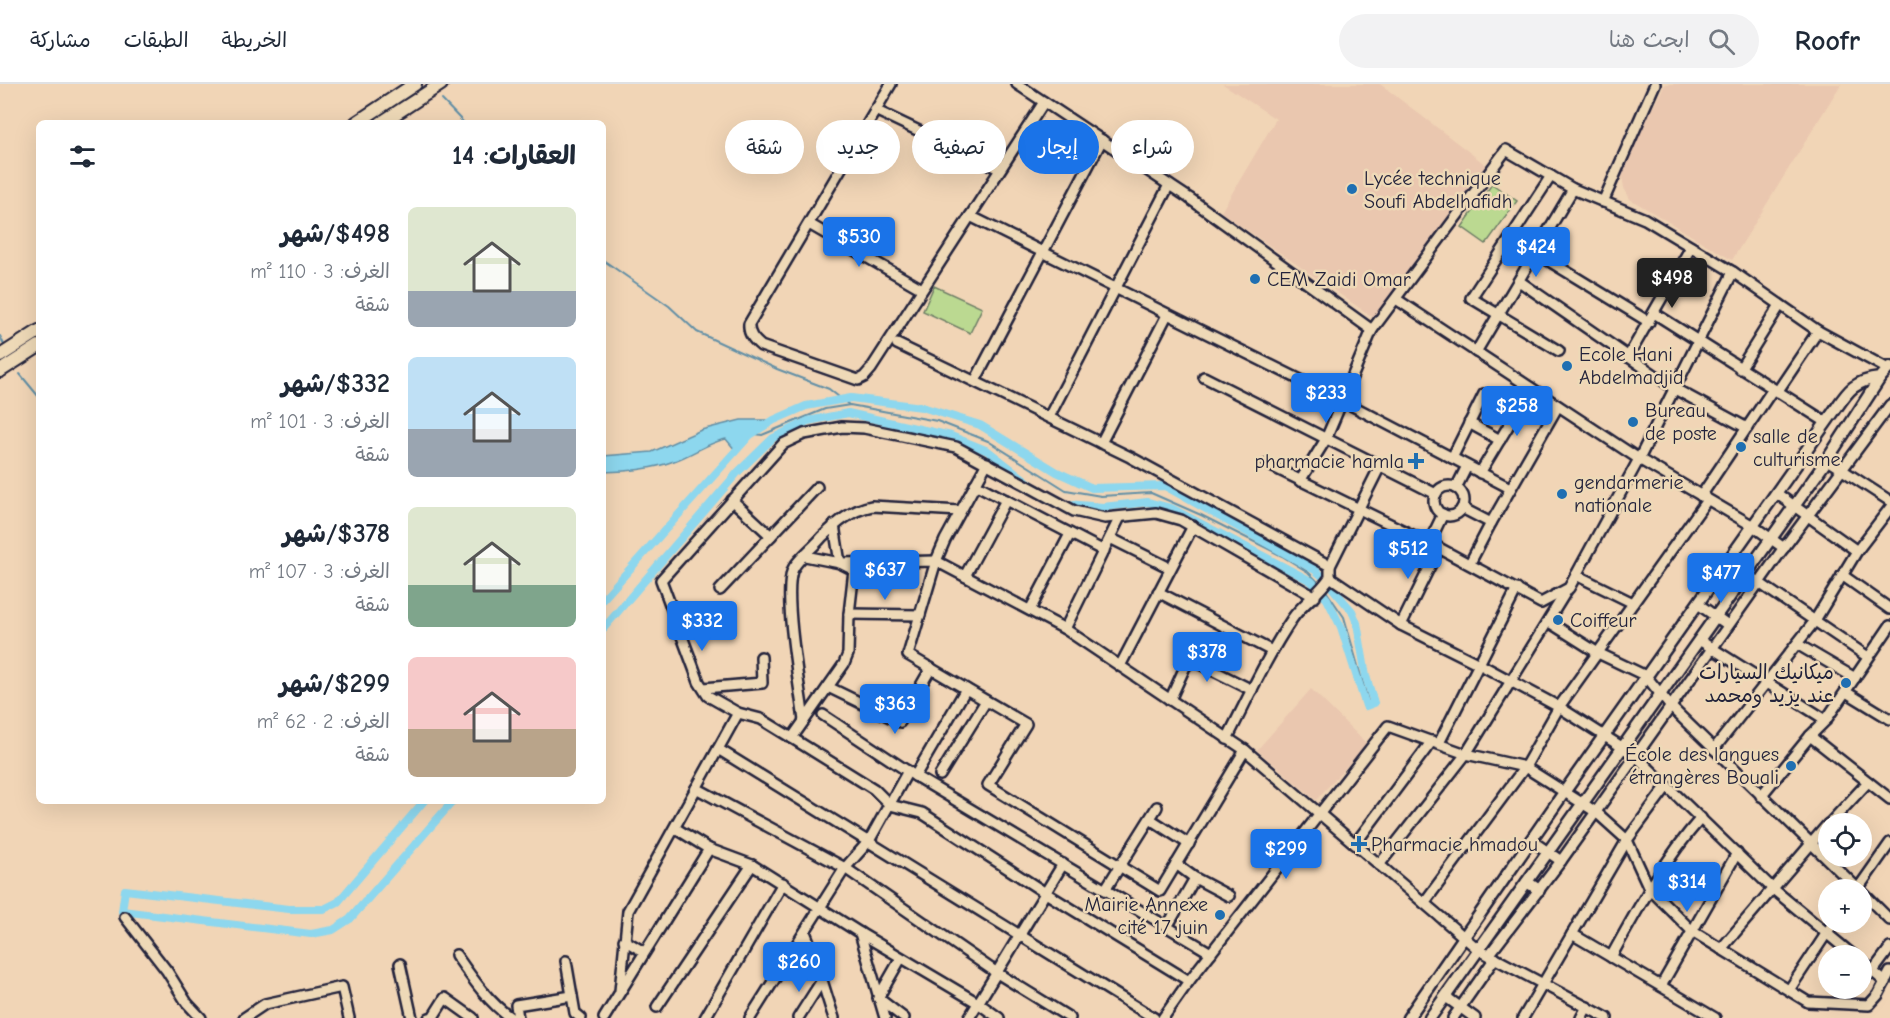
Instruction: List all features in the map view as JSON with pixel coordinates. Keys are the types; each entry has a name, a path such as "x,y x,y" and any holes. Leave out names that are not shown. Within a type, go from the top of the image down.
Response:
{"highway":[{"path":"361,120 415,84"},
{"path":"386,120 441,84"},
{"path":"0,356 36,333"},
{"path":"0,371 36,348"}],"main road":[{"path":"1408,1018 1604,735 1828,419 1851,388 1886,371"},
{"path":"1430,1018 1446,997 1488,954 1527,882 1827,460 1886,371"},
{"path":"1828,419 1847,428"},
{"path":"1527,882 1539,890"}],"street":[{"path":"891,84 749,324 750,334 761,346 858,380 864,377 996,174"},
{"path":"1017,84 1169,185 1372,330"},
{"path":"1603,202 1655,84"},
{"path":"1006,159 1044,102"},
{"path":"875,110 912,128"},
{"path":"975,381 1102,140"},
{"path":"1300,481 1326,439 1372,330 1506,150 1573,189 1645,219 1733,272 1818,331 1886,371"},
{"path":"1551,176 1472,298 1559,351"},
{"path":"1049,417 1169,185"},
{"path":"1476,352 1573,189"},
{"path":"970,216 1343,401 1510,488"},
{"path":"809,224 922,289"},
{"path":"1508,243 1698,342 1775,391 1828,419"},
{"path":"1628,357 1691,247"},
{"path":"1379,865 1466,754 1549,622 1639,459 1733,272"},
{"path":"1519,281 1675,389 1747,428"},
{"path":"1396,299 1639,459 1753,526 1784,548"},
{"path":"1740,369 1780,305"},
{"path":"1101,443 1167,315"},
{"path":"1424,903 1526,767 1559,707 1704,498 1747,428 1818,331"},
{"path":"897,344 1101,443 1329,566"},
{"path":"1204,377 1436,494"},
{"path":"1480,473 1531,388"},
{"path":"1452,458 1484,394 1516,412"},
{"path":"1453,1018 1461,1008 1488,954 1561,861 1728,625 1890,405"},
{"path":"1470,563 1558,406"},
{"path":"1469,423 1500,440"},
{"path":"1189,981 921,813 890,805 874,789 761,719 738,713 708,696 699,682 661,580 783,444 798,436 842,427 864,428 956,447 1074,511 1105,518 1156,513 1181,520 1318,594"},
{"path":"1827,460 1890,501"},
{"path":"987,463 936,561 908,655 1026,724 988,785 1160,891 1245,750"},
{"path":"1267,464 1470,563 1540,603 1569,588"},
{"path":"1227,739 1272,651 1294,616 1318,594 1329,579 1329,566 1380,465"},
{"path":"1456,488 1467,466"},
{"path":"975,484 1104,551"},
{"path":"720,590 818,487"},
{"path":"1445,487 1456,488 1463,498 1462,508 1453,515 1443,514 1435,506 1436,494 1445,487"},
{"path":"1776,493 1857,551"},
{"path":"732,500 771,536"},
{"path":"964,576 1006,500"},
{"path":"804,722 789,582 793,568 834,525 854,511 872,506 960,511"},
{"path":"1462,508 1491,523"},
{"path":"1714,749 1814,622 1857,551 1890,508"},
{"path":"1429,543 1443,514"},
{"path":"1065,629 1120,517"},
{"path":"834,525 840,563"},
{"path":"1120,666 1193,526"},
{"path":"1030,610 1070,534"},
{"path":"1110,538 1170,568"},
{"path":"1401,625 1439,548"},
{"path":"805,556 840,563 936,561 1065,629 1245,750 1464,938 1488,954 1607,1018"},
{"path":"792,738 847,660 854,570 840,563"},
{"path":"1746,574 1868,657"},
{"path":"1576,575 1633,603"},
{"path":"1842,576 1890,609"},
{"path":"1329,579 1401,625 1559,707 1623,746 1772,888 1818,926"},
{"path":"1355,844 1436,742 1517,589"},
{"path":"1158,592 1272,651"},
{"path":"1698,604 1728,625"},
{"path":"849,614 920,615"},
{"path":"1549,622 1598,653 1647,676 1670,706 1848,879"},
{"path":"1761,796 1809,736 1826,720 1890,626"},
{"path":"1699,640 1826,720"},
{"path":"1797,644 1855,678"},
{"path":"704,688 762,683 761,657"},
{"path":"1170,700 1185,667 1194,662 1252,690"},
{"path":"828,687 900,722 931,668"},
{"path":"750,1018 845,868 869,841 966,689"},
{"path":"1846,692 1890,719"},
{"path":"940,775 986,701"},
{"path":"620,991 628,911 738,713"},
{"path":"823,715 911,773 1211,953"},
{"path":"1163,1018 1189,981 1388,726 1466,754 1526,767 1582,802 1627,840 1649,888 1692,931 1808,1002 1869,1005 1878,995 1890,972"},
{"path":"1809,736 1890,799"},
{"path":"718,749 1154,1018"},
{"path":"1839,813 1868,782"},
{"path":"1523,1018 1627,840 1667,786"},
{"path":"696,788 845,868 997,973 1070,1018"},
{"path":"1105,890 1158,807"},
{"path":"1611,957 1649,888 1682,840 1701,818"},
{"path":"1150,819 1189,844"},
{"path":"675,828 709,849 752,865 783,883 999,1018"},
{"path":"1721,949 1818,835"},
{"path":"1532,841 1561,861"},
{"path":"1866,879 1890,843"},
{"path":"609,1016 620,991 709,849"},
{"path":"1661,986 1737,853"},
{"path":"969,1018 1063,864"},
{"path":"1176,864 1195,878 1230,896"},
{"path":"657,1007 752,865"},
{"path":"1167,927 1195,878"},
{"path":"705,1018 783,883"},
{"path":"1872,903 1890,920"},
{"path":"125,917 167,970 187,1003 201,1018"},
{"path":"805,932 816,958 821,982 834,1018"},
{"path":"860,933 885,1018"},
{"path":"1789,990 1827,933 1841,945"},
{"path":"1572,934 1715,1018"},
{"path":"624,940 644,952"},
{"path":"1885,982 1873,971 1889,951"},
{"path":"456,955 473,980 499,1009 511,1018"},
{"path":"878,998 901,958"},
{"path":"566,961 575,1012 581,1018"},
{"path":"400,964 412,1018"},
{"path":"798,1018 821,982"},
{"path":"244,1018 265,1004 342,987 349,1018"},
{"path":"518,1018 516,1005 572,996"},
{"path":"1446,997 1475,1018"},
{"path":"432,1018 445,998 473,1018"},
{"path":"878,998 904,1018"},
{"path":"1581,1018 1587,1007"}],"shaded area":[{"name":"Lycée technique Soufi Abdelhafidh","path":"1223,84 1380,84 1486,165 1374,318 1221,212 1276,119"},
{"path":"1665,84 1841,84 1732,260 1630,199 1624,188 1622,176 1624,164"},
{"path":"1311,689 1367,744 1316,800 1257,750"}],"green space":[{"path":"1492,184 1517,201 1486,244 1462,227"},
{"path":"934,286 982,308 970,333 923,311"}],"water":[{"path":"741,420 774,420 750,435 736,451 726,439 665,464 606,472 606,456 652,452 701,430"}],"waterway":[{"path":"442,100 461,120"},
{"path":"606,262 669,306 697,332 777,369 829,389 849,405"},
{"path":"0,336 5,347"},
{"path":"20,374 36,393"},
{"path":"606,596 750,435 774,420 806,406 851,398 922,407 980,425 1057,472 1092,488 1165,486 1315,570 1352,611 1357,623 1366,676 1374,703 1366,706 1341,627 1327,599 1311,581 1171,508 1148,502 1103,507 1062,502"},
{"path":"749,433 762,435 825,409 850,405 937,421 988,441 1066,490 1101,496 1151,493 1201,515 1282,556 1308,572 1320,584"},
{"path":"606,626 738,472 773,438 808,421 848,413 951,436 988,451 1032,485"},
{"path":"1324,588 1344,617 1368,701"},
{"path":"421,804 338,902 324,909 289,909 125,890 122,911 311,934 333,930 350,919 450,804"}],"place":[{"name":"Lycée technique Soufi Abdelhafidh","path":"1352,189"},
{"name":"CEM Zaidi Omar","path":"1255,279"},
{"name":"Ecole Hani Abdelmadjid","path":"1567,366"},
{"name":"Bureau de poste","path":"1633,422"},
{"name":"salle de culturisme","path":"1741,447"},
{"name":"pharmacie hamla","path":"1416,461"},
{"name":"gendarmerie nationale","path":"1562,494"},
{"name":"Coiffeur","path":"1558,620"},
{"name":"ميكانيك السيارات عند يزيد ومحمد","path":"1846,683"},
{"name":"École des langues étrangères Bouali","path":"1791,766"},
{"name":"Pharmacie hmadou","path":"1359,844"},
{"name":"Mairie Annexe cité 17 juin","path":"1220,915"}]}
